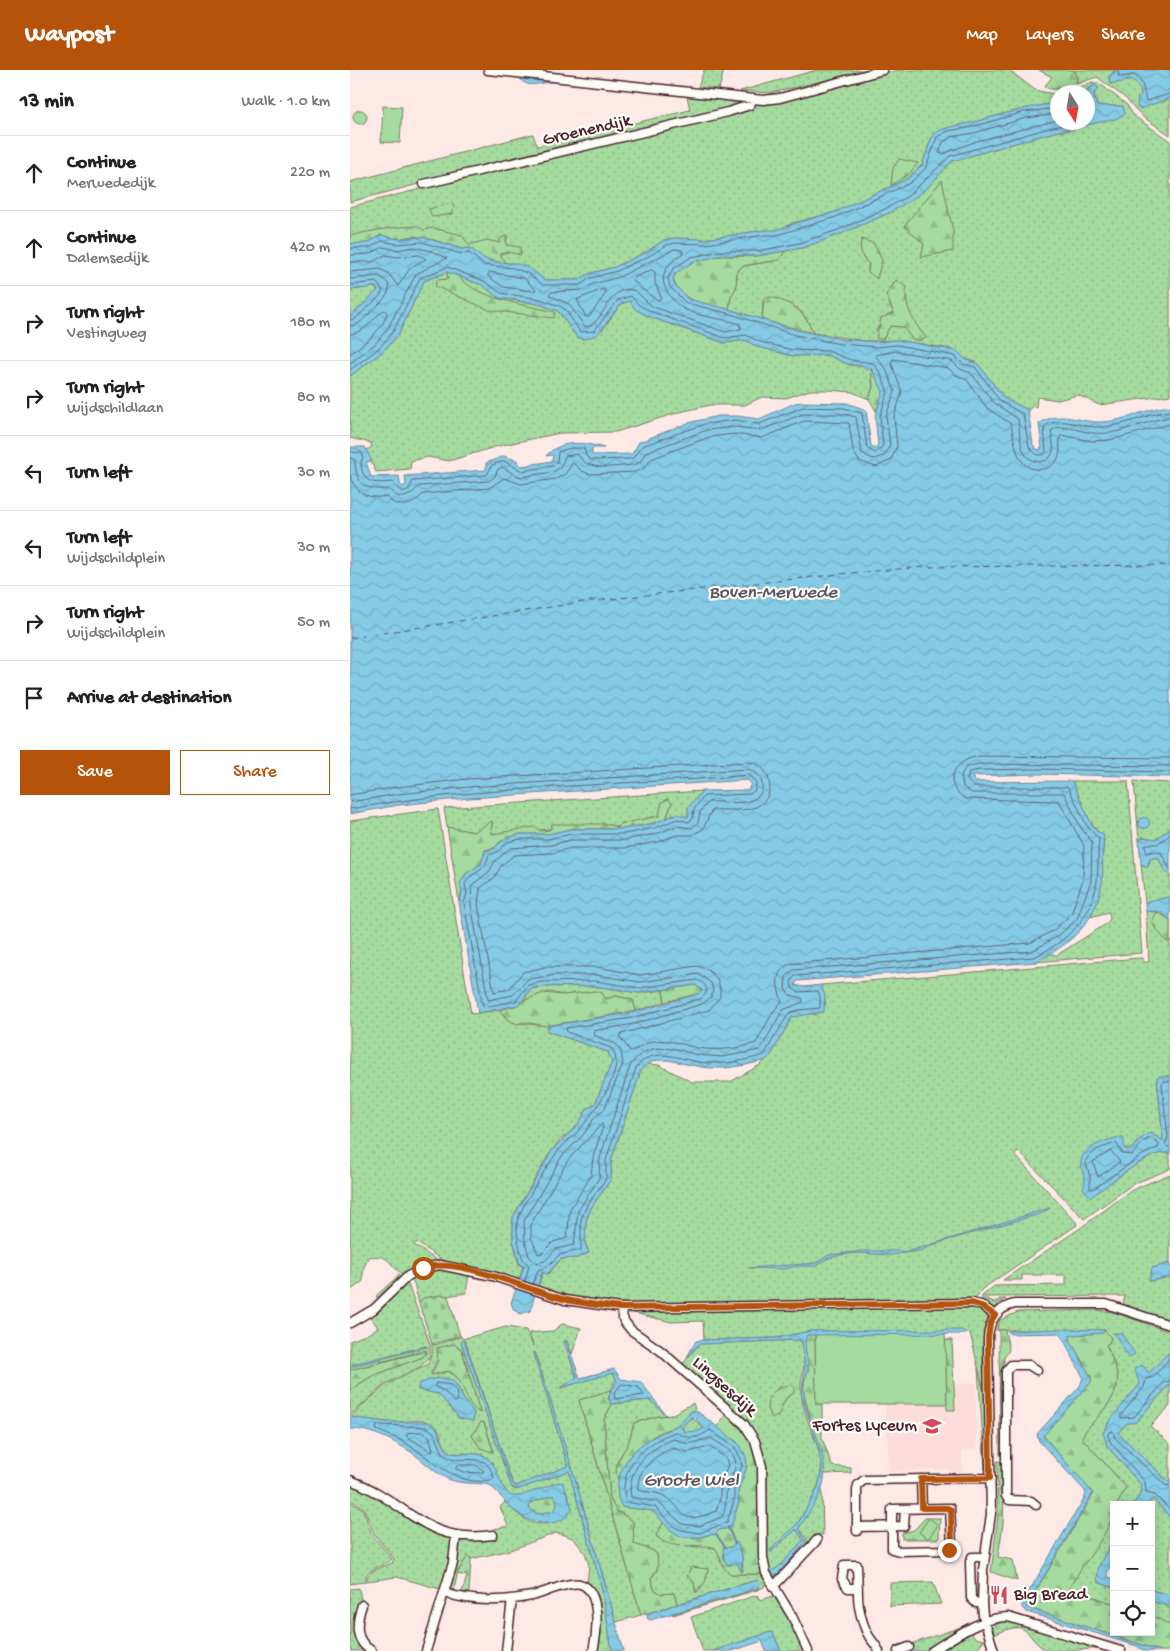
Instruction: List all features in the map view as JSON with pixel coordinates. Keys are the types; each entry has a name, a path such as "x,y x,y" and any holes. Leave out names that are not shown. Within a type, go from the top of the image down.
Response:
{"street":[{"path":"488,70 753,99 780,98 883,70"},
{"name":"Groenendijk","path":"424,184 728,112 750,104 753,99"},
{"path":"350,1323 374,1309 408,1276 427,1267 440,1265 493,1276 516,1286 565,1300 620,1308 972,1303 981,1306 995,1315"},
{"path":"994,1651 985,1623 982,1603 991,1521 988,1338 990,1323 1002,1309 1015,1304 1106,1304 1170,1325"},
{"name":"Lingsesdijk","path":"620,1308 624,1321 631,1330 733,1412 752,1434 760,1453 762,1466 763,1558 766,1573 792,1616 808,1651"},
{"path":"1036,1505 1031,1501 1011,1501 1007,1498 1006,1369 1011,1365 1029,1365 1038,1370"},
{"path":"990,1459 1007,1459"},
{"path":"905,1509 905,1526 857,1529 857,1490 860,1483 869,1480 990,1478"},
{"path":"921,1479 922,1508"},
{"path":"350,1480 380,1494 423,1524 456,1535 493,1534"},
{"path":"905,1509 951,1509 952,1546 950,1549 895,1551 892,1547 891,1510 905,1509"},
{"path":"426,1651 453,1564 456,1535"},
{"path":"773,1586 817,1540"},
{"path":"982,1603 974,1602 971,1598 970,1561 972,1557 986,1557"},
{"path":"444,1593 484,1601 512,1599 572,1584 586,1586 592,1595 595,1608 597,1627 593,1651"},
{"path":"858,1588 861,1613 870,1637 876,1643 879,1651"},
{"path":"506,1651 512,1599"},
{"path":"362,1605 357,1625 358,1633 362,1642 372,1651"},
{"path":"932,1651 962,1633 1003,1617 1010,1617 1122,1651"},
{"path":"898,1651 910,1647"}],"shaded area":[{"name":"Fortes Lyceum","path":"976,1383 977,1450 962,1450 962,1472 949,1472 949,1469 889,1472 885,1402 951,1384"}],"green space":[{"path":"704,70 724,70 719,89 698,87"},
{"path":"817,70 869,70 771,93 740,91"},
{"path":"897,70 1009,70 1035,90 1050,93 1050,104 938,131 933,134 922,165 907,179 835,212 793,223 776,231 765,230 705,239 664,240 648,251 615,267 588,274 580,280 544,280 531,270 517,264 350,244 350,207 697,122 747,109 760,102 821,90"},
{"path":"1039,70 1074,70 1077,80 1073,85 1050,85 1050,88 1044,87 1052,77"},
{"path":"1074,70 1117,70 1113,72 1110,84 1133,80 1140,88 1141,95 1163,102 1170,98 1170,135 1143,117 1124,97 1097,77 1076,84 1077,75"},
{"path":"1092,82 1099,83 1127,105 1134,116 1170,141 1170,395 1099,405 1078,395 1058,400 1037,397 1036,407 1033,406 1028,410 1004,398 976,362 965,359 951,349 897,340 865,341 813,333 805,316 800,311 781,302 763,301 762,320 729,309 731,296 736,288 737,271 743,266 779,260 785,251 802,248 889,213 926,189 952,161 1054,132 1095,130 1095,119 1123,106 1097,106 1095,84 1085,85","holes":["860,244 878,250 882,263 868,272 869,264 863,258","906,288 912,338 903,327 890,326 883,339 876,330 888,314 894,313 889,304"]},
{"path":"686,91 748,102 747,105 460,173 350,202 350,182 533,134 537,146 690,110"},
{"path":"383,106 402,107 400,143 381,142"},
{"path":"357,110 363,110 367,117 363,124 357,124 353,120 353,114"},
{"path":"899,159 918,163 908,175 891,185 893,168"},
{"path":"942,180 953,231 953,251 921,257 924,244 904,226"},
{"path":"451,203 454,206 453,214 432,217 429,209"},
{"path":"417,226 424,230 433,228 462,235 469,245 486,240 500,243 500,239 507,235 506,245 520,247 521,255 508,252 500,254 506,264 481,258 471,248 462,249 414,236 397,239 381,235 368,243 350,244 350,236 384,229"},
{"path":"862,239 874,244 882,260 877,279 868,272 869,264 861,253"},
{"path":"785,251 779,260 743,266 737,271 736,288 731,296 729,309 696,302 688,298 677,287 673,279 680,269 688,263 699,259 723,256 757,256"},
{"path":"455,271 462,280 485,294 555,312 554,318 489,310 435,286 437,280 448,279 447,272"},
{"path":"447,272 482,285 499,298 539,304 558,311 577,337 584,339 603,329 621,304 630,301 635,309 650,317 724,343 745,340 758,347 793,356 827,355 850,365 871,368 873,386 869,399 852,392 828,390 810,390 786,398 762,397 745,405 710,405 680,412 616,432 560,433 498,446 449,461 428,457 411,461 410,469 376,472 366,450 372,447 371,443 350,438 350,376 382,352 398,335 424,281"},
{"path":"896,280 906,287 908,308 917,326 926,338 918,341 912,339 903,327 890,326 883,339 876,338 881,318 894,313 886,295"},
{"path":"375,287 377,292 350,317 350,290"},
{"path":"771,297 797,309 806,319 813,333 762,320 764,298"},
{"path":"871,368 884,391 876,411 869,399 873,387"},
{"path":"1072,781 1128,781 1142,953 1035,962 1050,954 1057,955 1106,924 1110,919 1109,912 1090,917 1099,894 1104,839 1091,823"},
{"path":"1134,781 1170,783 1170,829 1156,839 1142,837 1139,841"},
{"path":"702,791 688,808 688,817 674,814 666,819 672,803 662,803 659,816 620,826 608,824 491,834 492,822 474,832 447,827 444,808"},
{"path":"668,799 672,803 666,819 654,823 623,829 570,829 549,834 520,834 501,841 494,848 485,850 481,864 467,873 459,902 447,827 474,832 492,821 492,834 534,827 541,831 550,830 552,824 608,824 618,828 620,824 659,816 662,802"},
{"path":"438,809 471,1014 500,1010 511,1021 549,1025 547,1031 608,1052 612,1062 595,1104 587,1109 577,1126 559,1141 548,1156 513,1217 513,1240 519,1265 523,1266 518,1283 446,1263 416,1242 414,1245 435,1259 435,1263 423,1266 379,1300 376,1296 401,1273 385,1258 368,1257 363,1270 363,1281 350,1291 350,821"},
{"path":"1154,856 1158,857 1164,870 1170,876 1170,897 1145,903 1141,864 1144,866 1149,864 1150,859"},
{"path":"1146,911 1161,912 1170,920 1170,1076 1157,1078 1163,1138 1162,1140 1139,1139 1131,1150 1124,1148 1081,1164 1091,1196 1131,1168 1154,1156 1163,1153 1170,1154 1170,1169 1133,1184 1084,1219 1018,1151 1015,1155 1077,1225 982,1289 973,1302 614,1305 537,1290 543,1272 548,1274 561,1259 576,1258 589,1253 585,1243 586,1221 591,1208 611,1179 611,1161 641,1070 647,1064 659,1065 692,1082 730,1082 760,1065 771,1055 792,1017 808,1013 817,1015 826,1004 821,985 1139,958 1143,958 1143,962 1149,962"},
{"path":"1157,912 1170,920 1170,942 1167,942 1151,923"},
{"path":"695,985 701,987 700,993 665,1002 663,990"},
{"path":"546,986 595,986 639,993 663,990 665,1002 636,1011 633,1000 616,996 606,999 590,992 564,995 548,992 523,1001 531,989"},
{"path":"595,991 602,993 606,999 616,996 633,1000 636,1011 545,1026 525,1022 517,1024 508,1020 500,1010 518,1005 543,993 564,995"},
{"path":"1170,1174 1170,1263 1152,1268 1150,1281 1170,1277 1170,1321 1123,1304 1125,1296 981,1297 994,1286 1066,1285 1066,1275 1022,1275 1022,1280 1003,1280 1079,1229 1132,1190"},
{"path":"437,1267 469,1274 466,1293 421,1300 419,1303 412,1277"},
{"path":"407,1282 430,1344 430,1357 420,1367 385,1384 350,1416 350,1390 372,1376 423,1357 427,1353 426,1350 350,1370 350,1367 426,1346 350,1365 350,1341 368,1334 378,1327 369,1316"},
{"path":"440,1295 448,1296 460,1336 432,1344 419,1303 423,1298"},
{"path":"981,1299 987,1299 994,1303 1000,1299 1006,1299 997,1304 999,1307 990,1308 982,1303"},
{"path":"973,1305 984,1310 989,1322 983,1347 985,1396 970,1333 966,1332 810,1331 777,1338 704,1340 703,1321 671,1322 625,1311"},
{"path":"1096,1310 1113,1312 1170,1332 1170,1353 1149,1373 1142,1365 1140,1384 1105,1427 1107,1446 1141,1485 1140,1494 1136,1501 1119,1501 1126,1487 1082,1438 1086,1430 1111,1400 1117,1384 1115,1367 1106,1345 1110,1342 1105,1330 996,1330 1000,1320 1018,1312"},
{"path":"562,1324 581,1328 572,1354 567,1341 564,1341 577,1379 561,1388 611,1373 614,1374 616,1379 611,1390 579,1400 641,1615 616,1622 572,1468 535,1352 534,1354 568,1466 517,1486 513,1484 506,1465 467,1346 464,1340 461,1342 512,1488 516,1490 569,1471 602,1589 612,1651 596,1651 599,1633 587,1584 589,1565 585,1553 574,1539 565,1535 556,1533 510,1550 471,1559 469,1556 458,1571 454,1590 448,1588 459,1540 462,1538 495,1539 494,1529 508,1526 500,1507 505,1502 520,1516 530,1522 542,1524 560,1520 572,1508 566,1490 513,1497 504,1488 487,1458 479,1454 451,1453 445,1447 436,1427 431,1423 425,1421 392,1422 351,1418 386,1385 428,1364 432,1353 432,1344 435,1345 461,1336 462,1339 506,1327 526,1330 533,1346 529,1333 553,1331","holes":["459,1347 462,1350 480,1413 457,1377 448,1371 438,1375 431,1373 438,1357","443,1378 455,1383 474,1413 473,1421 459,1418 441,1395 430,1392 419,1384","484,1422 493,1452 480,1446 472,1433"]},
{"path":"999,1330 1005,1330 1009,1350 1004,1358 1004,1456 1000,1455"},
{"path":"1104,1330 1111,1338 1110,1342 1106,1345 1115,1367 1117,1384 1111,1400 1086,1430 1082,1438 1126,1487 1119,1501 1110,1501 1109,1526 1069,1589 1110,1603 1110,1635 1026,1607 1093,1495 1043,1435 1091,1382 1091,1377 1070,1340 1070,1335 1103,1333"},
{"path":"945,1332 947,1404 816,1404 815,1333"},
{"path":"815,1334 816,1404 822,1404 822,1438 832,1466 851,1468 851,1473 825,1474 804,1394 804,1380 808,1370 804,1341 807,1335"},
{"path":"800,1340 805,1353 801,1392 805,1413 821,1458 821,1470 816,1491 793,1531 797,1530 804,1540 771,1573 773,1577 780,1572 807,1540 799,1528 822,1488 823,1535 815,1534 814,1542 775,1582 767,1570 765,1470 761,1453 755,1437 734,1410 681,1366 699,1344","holes":["791,1385 794,1393 788,1395 769,1415 768,1400 779,1387"]},
{"path":"945,1340 952,1340 955,1410 947,1410"},
{"path":"454,1344 462,1350 480,1413 470,1404 462,1385 454,1374 448,1371 431,1375 438,1361 437,1348"},
{"path":"427,1351 423,1357 372,1376 350,1390 350,1370"},
{"path":"978,1368 984,1392 984,1381 986,1387 988,1470 985,1470"},
{"path":"1170,1384 1170,1406 1150,1426 1170,1444 1170,1483 1118,1433 1127,1423 1136,1422"},
{"path":"791,1385 794,1387 794,1393 786,1398 778,1416 772,1418 767,1410 771,1395 781,1388"},
{"path":"611,1390 608,1399 612,1404 604,1419 610,1500 617,1511 633,1521 634,1544 652,1550 657,1554 658,1567 651,1578 654,1589 661,1594 674,1593 677,1604 641,1615 579,1400"},
{"path":"713,1398 741,1425 751,1441 757,1459 760,1497 759,1555 762,1574 731,1574 723,1566 715,1548 668,1544 656,1535 664,1522 674,1531 692,1537 714,1535 719,1530 731,1527 739,1501 738,1491 747,1466 737,1442 717,1428 725,1415 713,1403","holes":["737,1543 742,1556 743,1571 741,1571 737,1563 724,1559 724,1548 731,1547"]},
{"path":"648,1400 654,1403 667,1416 659,1416 634,1423 629,1442 616,1464 622,1507 653,1511 664,1522 656,1535 658,1538 686,1546 715,1548 720,1554 720,1561 731,1574 762,1574 766,1582 764,1587 757,1590 760,1585 757,1581 750,1582 677,1604 674,1593 661,1594 654,1589 651,1578 657,1571 657,1554 652,1550 634,1544 630,1519 617,1511 610,1500 604,1419 612,1404","holes":["695,1568 708,1569 705,1581 699,1591 695,1591"]},
{"path":"693,1403 695,1410 673,1428 652,1437 633,1453 621,1473 619,1481 616,1470 618,1461 629,1441 634,1423 659,1416 671,1415"},
{"path":"691,1417 704,1428 699,1431 686,1433 682,1427"},
{"path":"481,1422 484,1423 493,1450 491,1452 481,1448 472,1436"},
{"path":"997,1461 1003,1462 1005,1469 1003,1524 998,1557 1013,1560 1017,1581 991,1572 998,1516"},
{"path":"350,1483 387,1501 414,1522 452,1539 449,1561 440,1589 397,1577 367,1581 367,1577 372,1571 392,1563 394,1559 373,1532 364,1508 350,1500"},
{"path":"554,1496 557,1502 555,1511 537,1514 529,1508 530,1503"},
{"path":"1155,1501 1170,1517 1170,1595 1155,1591"},
{"path":"350,1502 363,1509 371,1533 392,1559 371,1570 365,1582 350,1584"},
{"path":"925,1518 940,1518 939,1539 902,1539 902,1533 914,1530"},
{"path":"929,1518 938,1525 928,1539 919,1532"},
{"path":"1110,1521 1110,1546 1100,1564 1098,1582 1110,1586 1110,1603 1069,1588"},
{"path":"468,1555 471,1559 469,1593 462,1592 467,1576 457,1574"},
{"path":"691,1567 708,1569 705,1582 696,1593 694,1582 687,1576"},
{"path":"933,1582 941,1604 890,1606 890,1583"},
{"path":"359,1588 361,1600 355,1620 368,1651 352,1651 350,1644 350,1589"},
{"path":"756,1589 757,1590 672,1614"},
{"path":"757,1595 760,1600 774,1596 789,1621 792,1620 806,1651 781,1651 771,1632 713,1651 703,1651 691,1617"},
{"path":"1155,1602 1170,1607 1170,1625 1155,1617"},
{"path":"1155,1617 1170,1625 1170,1651 1160,1651 1114,1636 1155,1636"},
{"path":"1005,1620 1112,1651 1093,1649 1047,1651 1021,1628 1006,1630 994,1635 993,1627"},
{"path":"967,1625 967,1627 951,1635 928,1651 909,1651 913,1649 911,1644"},
{"path":"970,1632 975,1638 984,1640 975,1651 941,1651"}],"water":[{"path":"1117,70 1170,70 1170,98 1140,109 1137,106 1138,98 1141,95 1140,88 1133,80 1110,84 1109,76"},
{"path":"519,77 557,81 526,84"},
{"path":"1095,84 1099,88 1095,93 1095,85"},
{"path":"1095,98 1097,106 1123,106 1125,114 1115,119 1095,123"},
{"name":"Boven-Merwede","path":"1050,104 1050,130 1063,130 952,161 926,189 911,200 889,213 841,234 802,248 757,256 722,255 693,262 676,273 673,279 674,284 688,299 732,310 796,330 841,339 877,342 897,340 957,351 965,359 978,364 1004,398 1028,410 1033,445 1038,450 1042,448 1039,424 1054,417 1102,422 1170,406 1170,777 1038,774 972,776 975,782 1072,781 1091,823 1096,831 1103,834 1104,839 1103,877 1099,896 1094,909 1080,931 1060,948 1035,962 797,981 795,985 804,987 821,985 825,996 824,1012 792,1017 771,1055 766,1060 723,1068 702,1067 667,1060 654,1061 647,1065 641,1070 611,1161 611,1179 591,1208 586,1221 585,1243 589,1253 576,1258 561,1259 547,1274 542,1272 530,1311 520,1314 514,1310 511,1303 524,1266 520,1265 513,1240 513,1217 553,1149 577,1126 587,1109 595,1104 612,1062 608,1052 547,1031 548,1026 631,1013 698,994 702,990 695,985 639,993 595,986 542,987 531,989 518,1005 478,1013 459,902 462,894 460,883 467,873 481,864 485,851 494,848 506,838 520,834 549,834 570,829 623,829 654,823 677,814 688,817 688,808 702,791 748,790 751,784 748,780 469,798 399,805 350,814 350,447 365,447 372,461 366,462 371,477 399,476 400,484 403,487 406,484 405,476 486,470 486,463 504,456 518,461 519,465 522,466 552,461 553,455 546,456 566,444 581,443 604,448 592,448 592,455 632,454 639,442 688,423 718,416 759,419 795,403 802,402 847,403 866,410 871,446 875,448 878,445 875,416 883,391 871,368 866,370 860,365 850,365 827,355 793,356 758,347 745,340 725,343 650,317 635,309 630,301 621,304 597,335 584,339 577,337 558,311 539,304 499,298 482,285 447,272 424,281 398,335 382,352 350,376 350,317 378,290 375,287 350,290 350,244 368,243 381,235 397,239 422,237 462,249 471,248 478,255 492,261 521,265 529,268 545,280 579,280 588,274 615,267 648,251 664,240 674,238 705,239 776,230 835,212 907,179 922,165 933,134 938,131"},
{"path":"1144,817 1150,823 1144,829 1138,823"},
{"path":"1170,829 1170,876 1164,870 1158,857 1150,859 1147,867 1141,864 1139,841 1142,837 1156,839"},
{"path":"1170,897 1170,920 1161,912 1146,911 1145,903 1147,901"},
{"path":"1160,1076 1170,1076 1170,1154 1163,1153 1142,1161 1091,1197 1083,1189 1085,1180 1081,1166 1081,1159 1089,1149 1101,1142 1121,1137 1124,1139 1124,1148 1127,1150 1151,1133 1162,1140 1157,1078"},
{"path":"1050,1208 1040,1214 941,1242 919,1251 890,1255 859,1253 840,1255 826,1259 817,1266 797,1266 784,1269 749,1268 816,1263 829,1255 862,1251 910,1251"},
{"path":"1170,1263 1170,1277 1149,1281 1152,1268"},
{"path":"962,1330 966,1334 807,1335 805,1343 808,1369 803,1387 808,1412 821,1451 824,1476 818,1498 799,1528 806,1542 780,1572 773,1577 770,1573 782,1564 803,1540 797,1530 795,1530 771,1552 770,1550 798,1523 818,1488 822,1469 818,1447 801,1394 805,1369 802,1342 800,1340 699,1344 687,1357 696,1341 777,1338 810,1331"},
{"path":"1104,1330 1103,1333 1070,1335 1070,1340 1091,1377 1091,1382 1043,1436 1093,1493 1026,1607 1160,1651 1144,1651 1137,1646 1027,1612 1022,1608 1022,1603 1086,1495 1085,1491 1039,1441 1037,1434 1080,1386 1083,1377 1060,1333 1010,1334 1008,1331"},
{"path":"1114,1333 1121,1333 1135,1354 1129,1358"},
{"path":"464,1340 509,1474 513,1484 516,1486 568,1466 534,1354 535,1352 572,1468 624,1651 612,1651 602,1589 569,1471 519,1489 512,1488 461,1342"},
{"path":"566,1340 580,1378 614,1369 621,1379 641,1382 665,1414 650,1400 610,1404 609,1396 617,1381 613,1373 560,1388 577,1377 564,1341"},
{"path":"427,1347 350,1367 350,1365"},
{"path":"1168,1353 1170,1384 1136,1422 1127,1423 1118,1433 1170,1483 1170,1517 1153,1499 1151,1501 1136,1501 1140,1494 1141,1485 1107,1446 1103,1433 1111,1419 1140,1384 1134,1369 1142,1365 1149,1373"},
{"path":"443,1378 455,1383 474,1413 473,1421 459,1418 439,1394 418,1390 419,1384 431,1379"},
{"name":"Groote Wiel","path":"693,1410 700,1413 695,1418 691,1417 682,1427 684,1432 699,1431 704,1428 696,1419 701,1414 740,1445 746,1457 747,1466 738,1491 739,1501 731,1528 719,1530 714,1535 711,1534 697,1538 680,1536 669,1529 653,1511 622,1507 618,1498 617,1488 622,1469 634,1452 651,1438 676,1426"},
{"path":"350,1417 386,1422 428,1422 436,1427 445,1448 451,1453 478,1454 488,1458 495,1468 506,1492 511,1496 520,1496 559,1482 563,1483 572,1508 566,1517 557,1522 550,1523 530,1520 522,1517 509,1506 490,1485 459,1482 443,1477 414,1454 392,1441 367,1431 350,1429","holes":["554,1496 557,1504 554,1511 537,1514 529,1508 530,1503"]},
{"path":"737,1542 742,1556 742,1572 737,1563 729,1565 724,1560 723,1548 731,1547"},
{"path":"1110,1546 1110,1567 1107,1573 1110,1578 1110,1586 1098,1582 1098,1571"},
{"path":"757,1580 760,1585 756,1589 650,1620 647,1618 648,1613"},
{"path":"1155,1591 1170,1595 1170,1607 1155,1602"},
{"path":"770,1632 773,1633 781,1651 766,1651 762,1641 732,1651 713,1651"}],"waterway":[{"path":"728,1527 735,1544"},
{"path":"716,1534 725,1547"}],"ferry route":[{"path":"350,638 583,602 850,573 923,567 1170,565"}],"place":[{"name":"Fortes Lyceum","path":"932,1426"},
{"name":"Big Bread","path":"999,1595"}],"route":[{"path":"423,1268 440,1265 455,1267 493,1276 516,1286 565,1300 620,1308 972,1303 981,1306 995,1315 990,1323 988,1338 990,1478 921,1479 922,1508 950,1508 951,1510 952,1546 949,1550"}]}
